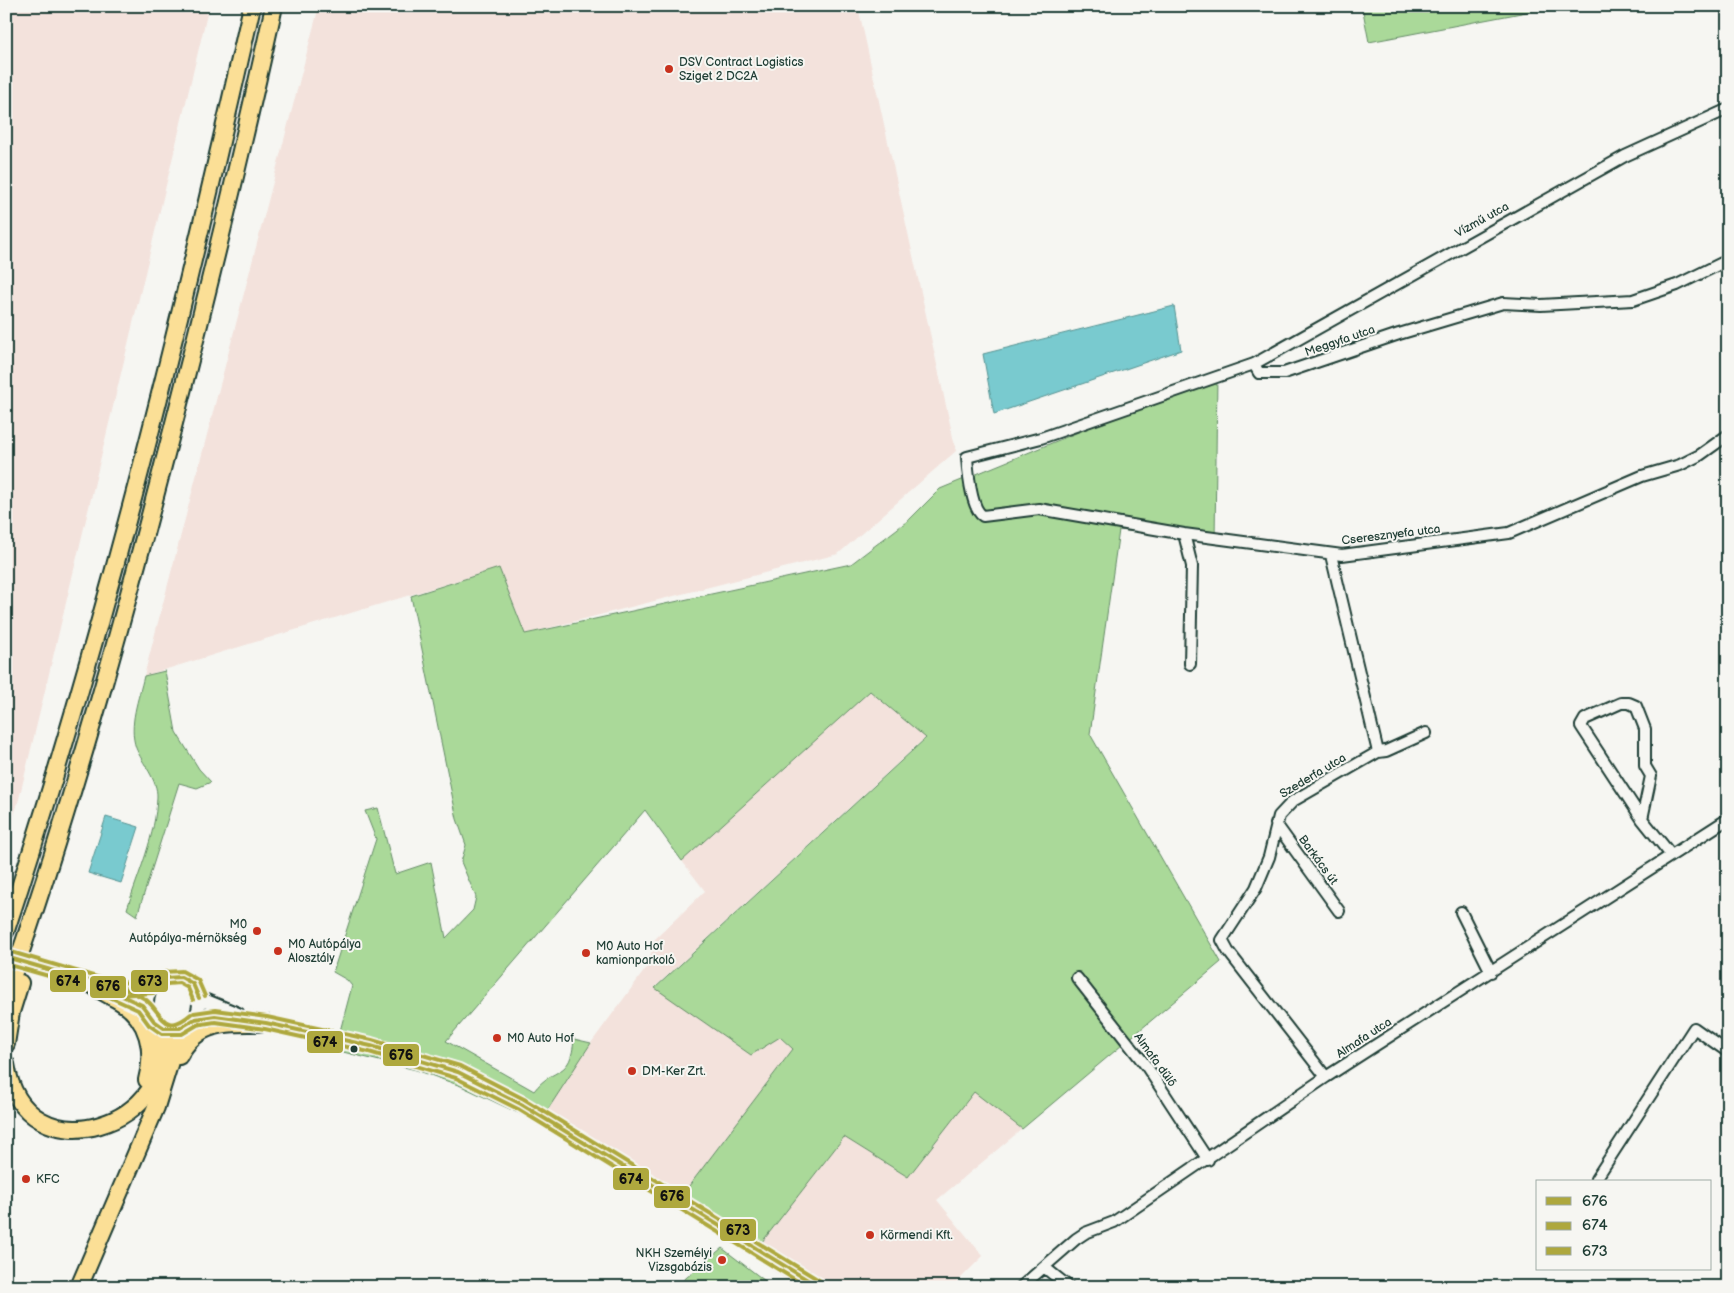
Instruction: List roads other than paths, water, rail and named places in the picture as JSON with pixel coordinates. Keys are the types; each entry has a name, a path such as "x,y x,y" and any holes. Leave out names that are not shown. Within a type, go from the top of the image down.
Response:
{"highway":[{"path":"7,926 63,746 122,538 187,290 252,6"},
{"path":"6,995 14,954 76,781 156,495 219,248 274,6"},
{"path":"6,1044 11,1012 20,984 14,954"},
{"path":"89,982 132,1011 149,1036 151,1051 150,1069 146,1086 135,1104"},
{"path":"163,1086 176,1042 190,1023"},
{"path":"79,1287 163,1086 184,1046 193,1035 215,1025 266,1023"},
{"path":"6,1064 12,1086 27,1108 39,1118 61,1128 81,1130 97,1127 115,1119 148,1092 158,1073 165,1043 162,1027"}],"street":[{"name":"Vízmű utca","path":"1254,364 1625,156 1728,109"},
{"name":"Meggyfa utca","path":"1254,364 1259,373 1284,373 1399,334 1503,303 1541,305 1633,300 1677,286 1728,260"},
{"name":"Cseresznyefa utca","path":"1254,364 1041,438 967,457 974,503 980,514 988,516 1039,508 1184,534 1342,555 1509,533 1642,476 1680,465 1700,455 1728,435"},
{"path":"1184,534 1192,566 1190,664"},
{"path":"1331,554 1378,752"},
{"path":"1642,819 1651,776 1645,766 1645,729 1636,706 1629,703 1621,704 1585,719 1581,726 1642,819 1671,856"},
{"name":"Szederfa utca","path":"1326,1078 1228,951 1222,940 1264,872 1281,811 1293,801 1378,752 1386,751 1426,733"},
{"name":"Almafa utca","path":"1021,1287 1085,1233 1114,1222 1208,1160 1326,1078 1728,820"},
{"name":"Barkács út","path":"1276,824 1339,911"},
{"path":"1461,912 1491,972"},
{"path":"14,954 55,972 116,989 152,987"},
{"path":"148,1010 148,994 152,987 165,978 181,977 192,984 200,998 218,1007 266,1023"},
{"name":"Almafa dűlő","path":"1077,978 1147,1067 1208,1160"},
{"path":"89,982 131,998 148,1010 155,1022 162,1027 177,1029 190,1023 216,1016 266,1023 371,1046 420,1059 489,1086 819,1287"},
{"path":"190,1023 198,1012 200,998"},
{"path":"1596,1179 1694,1028 1728,1052"},
{"path":"1044,1267 1069,1287"}],"water":[{"path":"1174,306 1181,350 994,414 983,354"},
{"path":"106,817 139,827 121,883 88,873"}],"place":[{"name":"DSV Contract Logistics Sziget 2 DC2A","path":"669,69"},
{"name":"M0 Autópálya-mérnökség","path":"257,931"},
{"name":"M0 Autópálya Alosztály","path":"278,951"},
{"name":"M0 Auto Hof kamionparkoló","path":"586,953"},
{"name":"M0 Auto Hof","path":"497,1038"},
{"name":"DM-Ker Zrt.","path":"632,1071"},
{"name":"KFC","path":"26,1179"},
{"name":"Körmendi Kft.","path":"870,1235"},
{"name":"NKH Személyi Vizsgabázis","path":"722,1260"}]}
